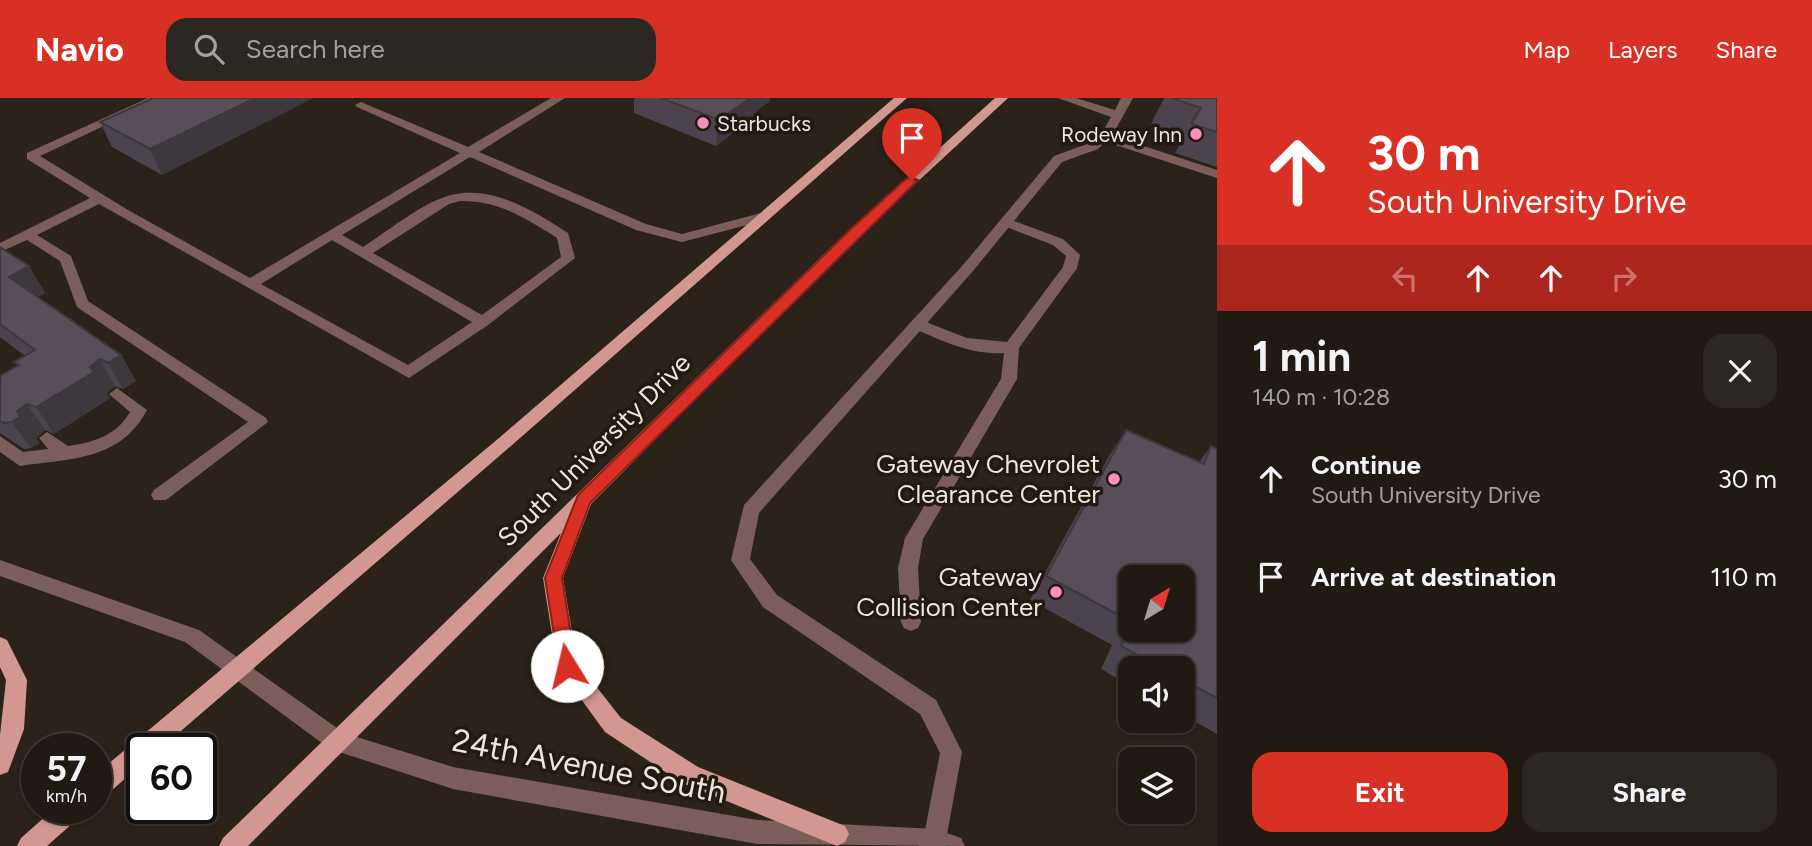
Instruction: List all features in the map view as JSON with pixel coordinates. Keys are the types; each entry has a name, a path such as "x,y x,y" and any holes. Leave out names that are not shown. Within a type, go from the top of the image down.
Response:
{"main road":[{"path":"162,733 505,442 901,98"},
{"name":"South University Drive","path":"231,846 855,232 1002,98"},
{"path":"583,499 553,578 567,666 613,725 690,775 837,834"},
{"path":"0,646 18,680 0,764"},
{"path":"112,775 126,764"},
{"path":"29,846 54,824"}],"street":[{"path":"157,98 31,156 98,199 198,257 253,283 409,372 483,322 568,258 563,236 532,215 483,198 459,195 444,201 363,253"},
{"path":"253,283 559,98"},
{"path":"1064,98 1118,115"},
{"path":"939,844 951,752 928,707 769,601 740,560 750,510 918,324 1058,159 1094,146 1104,138 1127,98"},
{"path":"360,105 641,227 682,238 761,217"},
{"path":"1104,138 1217,174"},
{"path":"0,248 98,199"},
{"path":"911,622 908,568 914,538 1009,379 1011,347 1070,268 1073,255 1058,242 1006,222"},
{"path":"27,234 66,259 82,304 260,422 160,495"},
{"path":"331,234 483,322"},
{"path":"918,324 962,344 987,350 1011,347"},
{"path":"0,442 20,459 97,447 130,429 139,410 117,394"},
{"path":"47,438 65,453"},
{"name":"24th Avenue South","path":"0,568 192,636 338,742 453,778 757,832 837,834 939,844"}],"building":[{"path":"153,98 255,98 150,149 100,122"},
{"path":"661,98 750,98 719,120"},
{"path":"1172,98 1217,98 1217,132 1191,124 1201,108"},
{"path":"0,247 29,266 9,277 121,355 108,363 100,359 90,367 94,372 36,407 27,404 17,411 20,417 4,423 0,421 0,376 19,365 14,362 35,350 0,324"},
{"path":"1126,430 1204,464 1211,446 1217,449 1217,698 1195,686 1195,656 1140,656 1121,646 1123,642 1195,642 1195,565 1118,565 1118,615 1046,576"}],"place":[{"name":"Starbucks","path":"703,123"},
{"name":"Rodeway Inn","path":"1196,134"},
{"name":"Gateway Chevrolet Clearance Center","path":"1114,479"},
{"name":"Gateway Collision Center","path":"1056,592"}],"route":[{"path":"567,666 553,578 583,499 855,232 912,180"}]}
